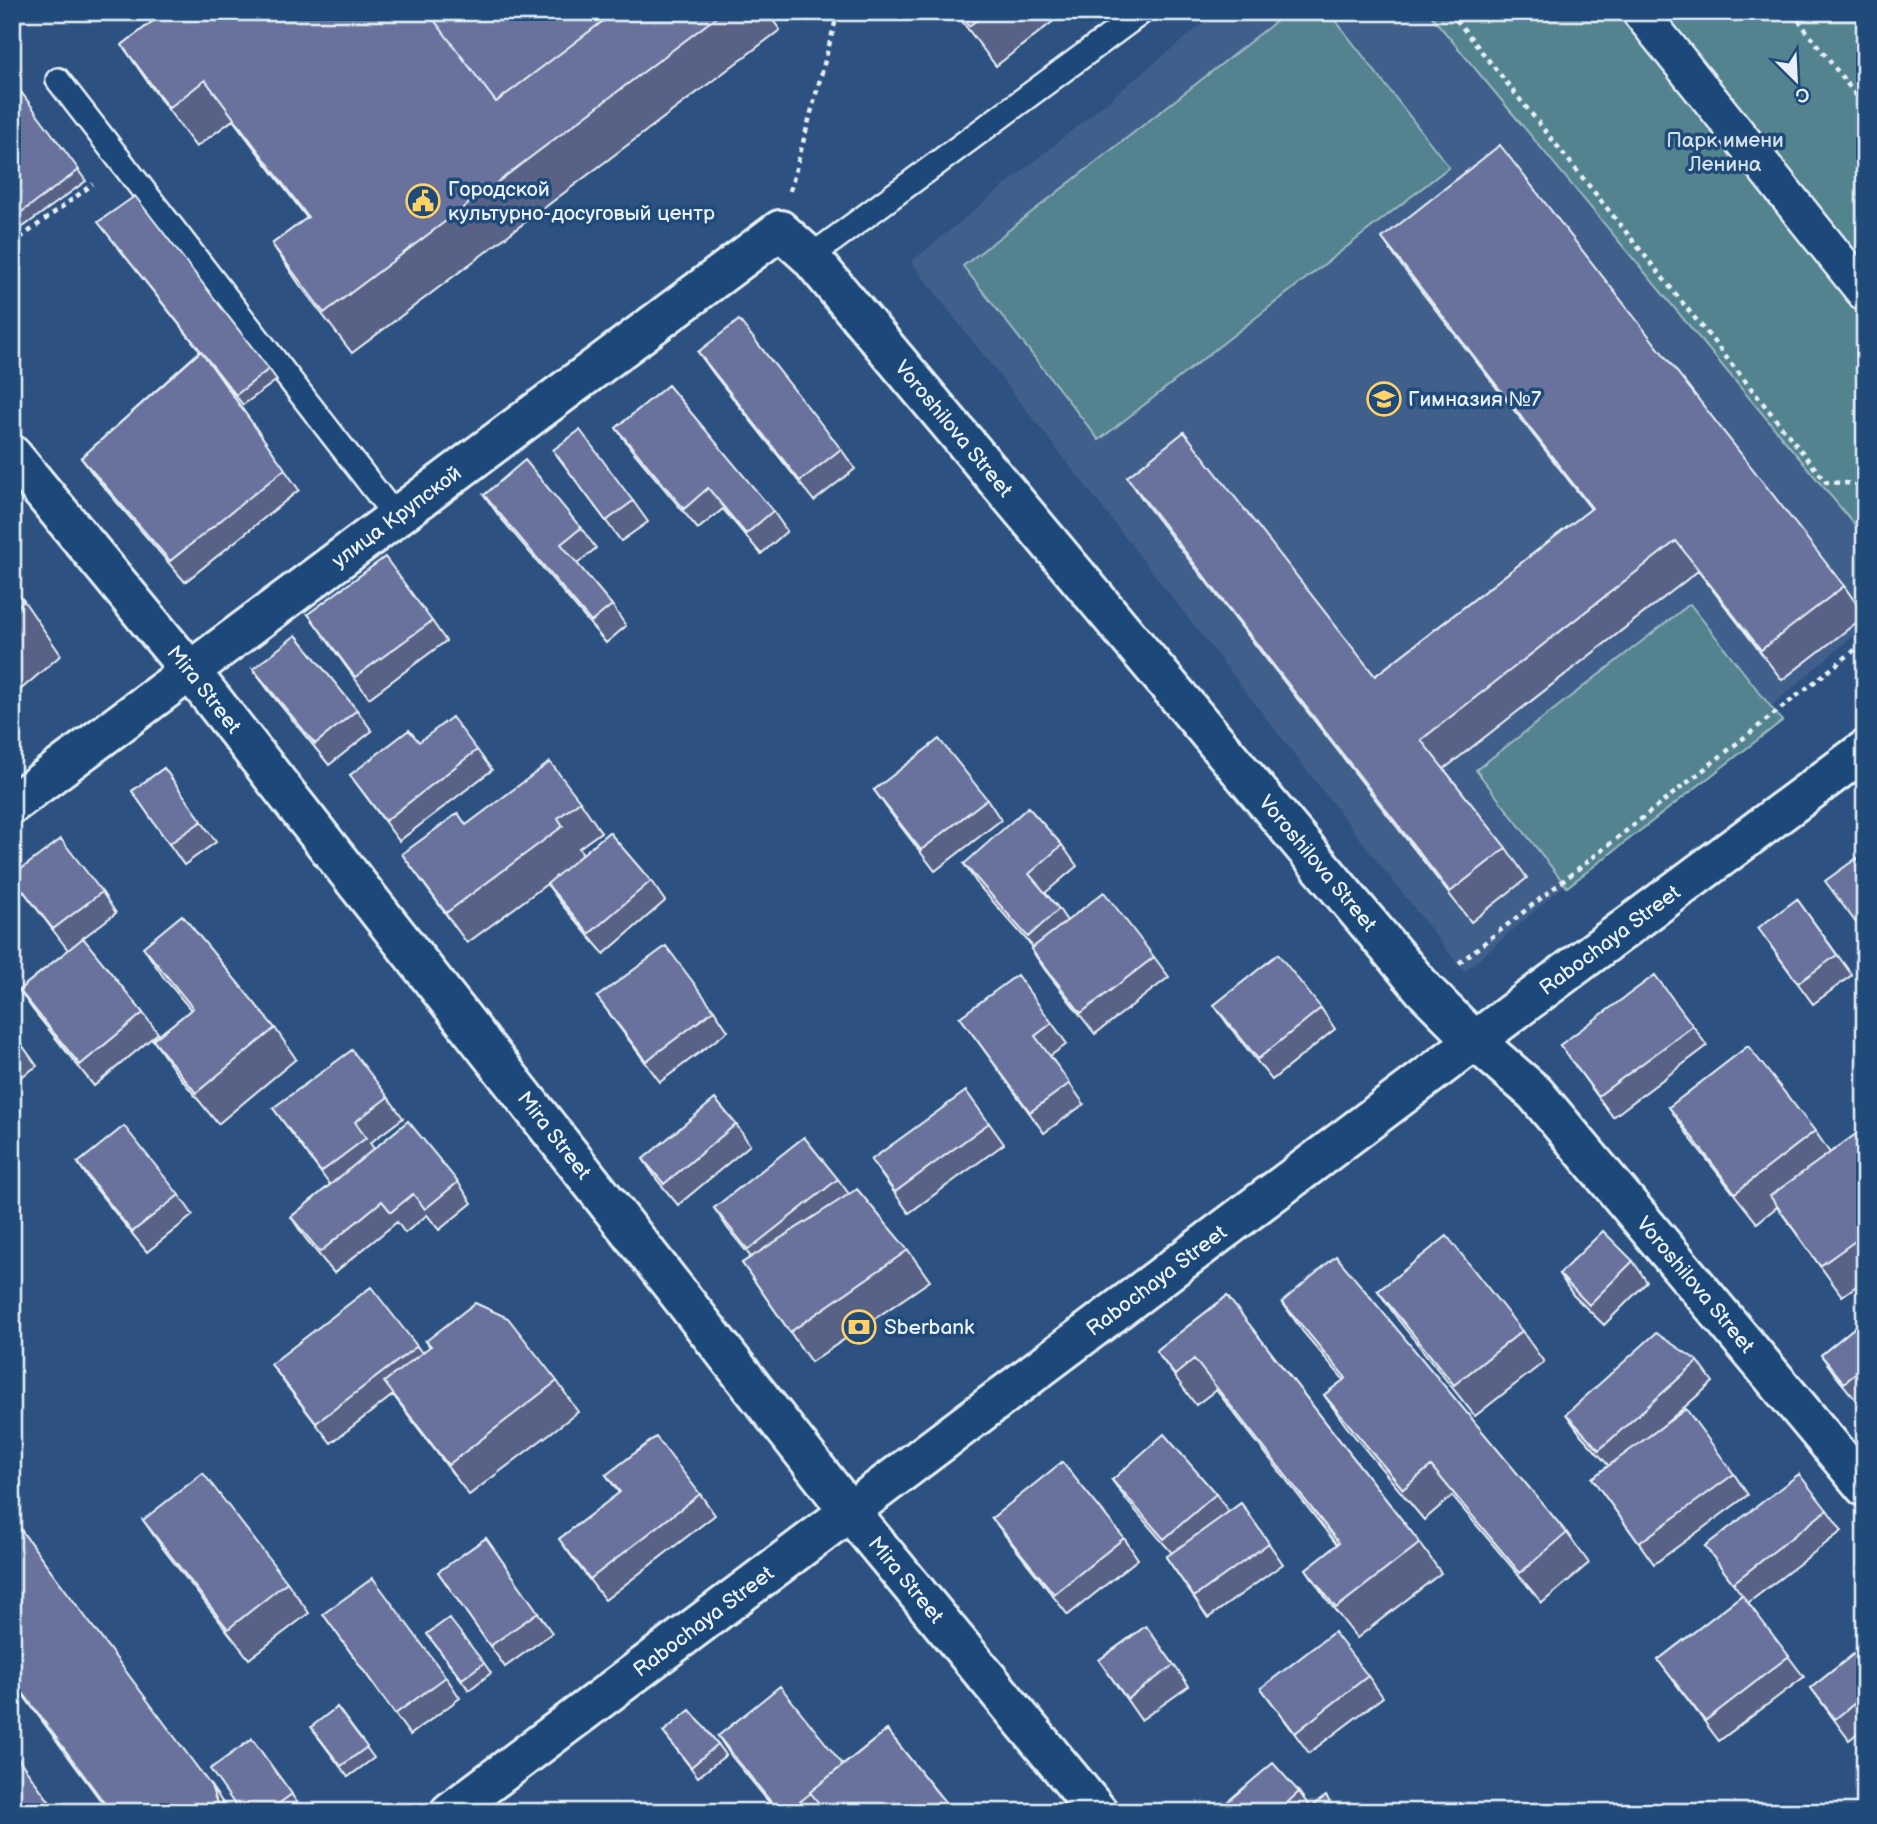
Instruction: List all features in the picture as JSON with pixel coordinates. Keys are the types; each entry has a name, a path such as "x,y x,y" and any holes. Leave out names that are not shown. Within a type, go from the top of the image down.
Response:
{"street":[{"path":"1640,12 1865,293"},
{"name":"Voroshilova Street","path":"780,230 810,257 1424,990 1475,1041 1535,1093 1865,1487"},
{"name":"улица Крупской","path":"12,804 780,230"},
{"name":"Mira Street","path":"12,455 190,671 850,1512 1098,1812"},
{"name":"Rabochaya Street","path":"450,1812 1865,750"}],"lane":[{"path":"810,257 1142,12"},
{"path":"58,80 396,517"}],"path":[{"path":"780,230 838,12"},
{"path":"1450,12 1826,482 1865,484"},
{"path":"1793,12 1865,107"},
{"path":"12,244 121,162"},
{"path":"1424,990 1865,642"}],"shaded area":[{"name":"Гимназия №7","path":"1217,12 1428,12 1865,537 1865,625 1464,972 911,262"}],"green space":[{"path":"1288,12 1329,12 1449,167 1099,440 963,266"},
{"name":"Парк имени Ленина","path":"1428,12 1865,12 1865,537"},
{"path":"1690,604 1782,721 1567,887 1476,770"}],"building":[{"name":"Городской культурно-досуговый центр","path":"165,12 428,12 496,102 615,12 723,12 324,313 272,244 308,217 205,80 169,108 122,45"},
{"path":"428,12 615,12 496,102"},
{"path":"958,12 987,12 969,26"},
{"path":"12,80 79,170 12,219"},
{"path":"1500,145 1844,586 1761,650 1676,541 1421,740 1506,848 1450,892 1127,477 1184,432 1375,676 1592,508 1382,238"},
{"path":"135,196 269,369 236,395 98,222"},
{"path":"739,320 841,449 800,481 698,352"},
{"path":"201,351 285,469 170,561 81,458"},
{"path":"668,385 773,511 746,534 708,488 684,509 616,428"},
{"path":"580,430 633,501 606,521 553,450"},
{"path":"525,460 581,528 561,544 612,605 591,622 484,495"},
{"path":"385,557 432,621 355,677 308,614"},
{"path":"12,588 24,601 12,611"},
{"path":"296,635 357,710 315,744 253,669"},
{"path":"452,717 477,750 385,821 350,775 409,730 419,742"},
{"path":"939,739 987,799 921,850 874,790"},
{"path":"550,762 580,801 558,818 563,826 446,913 402,854 458,813 466,825"},
{"path":"164,768 202,821 169,844 132,791"},
{"path":"1028,807 1062,845 1029,874 1059,909 1028,937 964,864"},
{"path":"609,832 651,881 589,934 547,884"},
{"path":"61,839 102,892 53,929 12,876"},
{"path":"1857,858 1865,869 1865,935 1825,881"},
{"path":"1104,892 1154,957 1081,1013 1031,949"},
{"path":"1797,899 1837,955 1798,983 1758,928"},
{"path":"182,915 275,1028 196,1093 153,1040 193,1008 143,947"},
{"path":"83,938 143,1013 80,1065 19,990"},
{"path":"666,946 714,1010 646,1061 597,997"},
{"path":"1278,954 1321,1008 1258,1059 1214,1005"},
{"path":"1017,975 1052,1023 1035,1036 1070,1083 1030,1112 960,1017"},
{"path":"1655,975 1693,1026 1598,1096 1560,1045"},
{"path":"12,1031 22,1045 12,1052"},
{"path":"1748,1046 1815,1131 1735,1193 1669,1107"},
{"path":"352,1050 388,1097 355,1122 366,1138 321,1172 273,1108"},
{"path":"966,1091 989,1123 895,1192 871,1160"},
{"path":"715,1099 736,1124 664,1184 643,1159"},
{"path":"408,1121 458,1182 425,1209 413,1194 391,1212 382,1201 320,1252 291,1217"},
{"path":"124,1126 179,1195 132,1232 78,1163"},
{"path":"1863,1129 1865,1234 1820,1266 1770,1196"},
{"path":"804,1137 838,1179 748,1250 714,1208"},
{"path":"857,1189 908,1250 790,1332 742,1263"},
{"path":"1603,1231 1633,1261 1589,1305 1559,1274"},
{"path":"1447,1236 1522,1331 1454,1385 1378,1291"},
{"path":"1336,1256 1567,1533 1520,1573 1431,1466 1403,1489 1324,1395 1346,1378 1282,1302"},
{"path":"371,1287 417,1346 316,1423 271,1364"},
{"path":"1227,1296 1420,1543 1336,1608 1306,1569 1339,1543 1194,1359 1175,1375 1156,1351"},
{"path":"475,1303 508,1318 557,1381 448,1465 384,1382 431,1346 426,1341"},
{"path":"1865,1319 1865,1366 1844,1383 1821,1355"},
{"path":"1656,1333 1698,1361 1599,1450 1566,1414"},
{"path":"1686,1409 1734,1474 1639,1543 1592,1478"},
{"path":"1164,1434 1216,1494 1164,1539 1112,1480"},
{"path":"656,1437 700,1494 590,1579 559,1539 620,1492 606,1475"},
{"path":"1062,1462 1124,1538 1054,1594 992,1518"},
{"path":"203,1473 287,1582 228,1629 143,1520"},
{"path":"1799,1474 1827,1510 1733,1583 1705,1546"},
{"path":"1241,1503 1269,1543 1194,1597 1166,1557"},
{"path":"12,1518 211,1786 220,1812 111,1812 12,1678"},
{"path":"486,1538 538,1612 490,1646 438,1572"},
{"path":"373,1578 446,1677 395,1714 323,1614"},
{"path":"1742,1595 1789,1656 1705,1721 1658,1660"},
{"path":"449,1618 484,1663 462,1679 427,1634"},
{"path":"1146,1626 1174,1665 1127,1699 1099,1660"},
{"path":"1334,1632 1368,1676 1295,1733 1261,1688"},
{"path":"1865,1645 1865,1695 1835,1719 1811,1688"},
{"path":"780,1686 843,1765 787,1812 779,1812 718,1736"},
{"path":"337,1707 367,1747 341,1766 311,1727"},
{"path":"690,1710 718,1744 691,1767 663,1732"},
{"path":"887,1730 951,1810 949,1812 826,1812 810,1792"},
{"path":"252,1739 292,1794 267,1812 240,1812 210,1769"},
{"path":"12,1750 57,1812 12,1812"},
{"path":"1273,1763 1299,1792 1277,1812 1233,1812 1226,1803"},
{"path":"1326,1796 1336,1812 1304,1812"},
{"path":"675,1806 680,1812 668,1812"}],"place":[{"name":"Городской культурно-досуговый центр","path":"423,201"},
{"name":"Гимназия №7","path":"1384,399"},
{"name":"Sberbank","path":"859,1327"}]}
